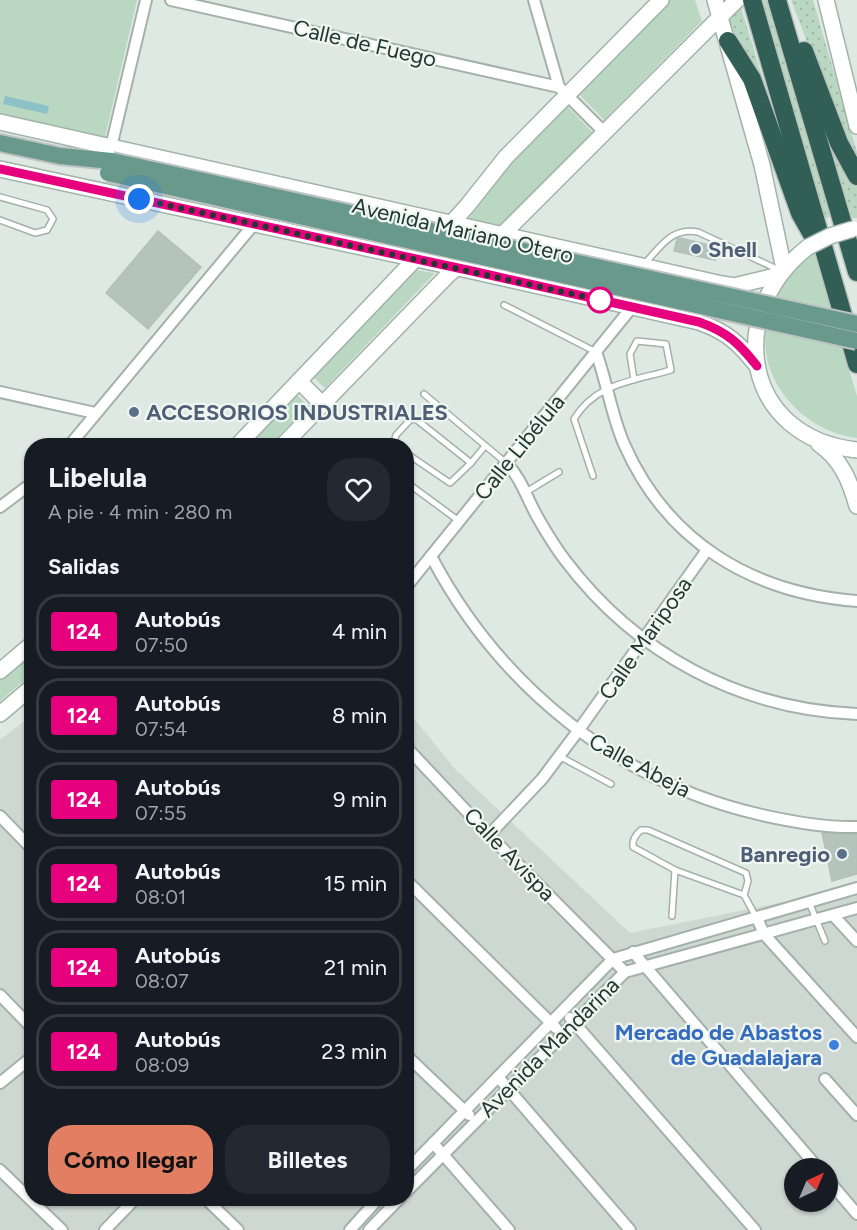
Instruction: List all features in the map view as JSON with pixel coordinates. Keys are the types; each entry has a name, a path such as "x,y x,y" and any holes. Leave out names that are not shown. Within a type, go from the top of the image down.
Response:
{"highway":[{"path":"752,0 857,364"},
{"path":"777,0 857,272"},
{"path":"783,0 839,143 857,176"},
{"path":"728,41 752,79 800,213 827,259"}],"main road":[{"path":"245,438 452,223 563,91 662,0"},
{"path":"715,0 730,8"},
{"path":"826,0 857,126"},
{"path":"730,8 728,41 762,165 782,272"},
{"path":"290,438 457,267 503,234 730,8"},
{"name":"Avenida Mariano Otero","path":"0,122 111,161 857,341"},
{"name":"Avenida Mariano Otero","path":"0,143 60,156 111,161 452,223 734,286 782,272"},
{"name":"Avenida Mariano Otero","path":"111,161 857,324"},
{"name":"Avenida Mariano Otero","path":"0,169 457,267 715,327 739,343 757,366"},
{"path":"855,229 830,236 808,247 782,272 766,296 758,319 755,342 757,366 764,389 776,409 792,426 825,448 842,467 857,506"},
{"path":"438,237 720,296 724,296 734,286"},
{"path":"299,381 322,404"},
{"path":"792,426 811,438 833,447 857,450"},
{"path":"0,670 24,651"},
{"path":"0,714 24,694"}],"street":[{"path":"111,161 146,0"},
{"name":"Calle de Fuego","path":"171,0 563,91"},
{"path":"534,0 563,91 605,132"},
{"path":"75,438 254,224"},
{"name":"Calle Libélula","path":"414,577 632,307"},
{"path":"596,352 624,445 643,480 663,508 707,550 745,573 788,589 821,597 857,601"},
{"path":"0,392 95,413"},
{"path":"506,463 521,481 537,516 566,561 603,602 644,640 697,673 746,694 800,709 857,714"},
{"path":"0,507 24,489"},
{"name":"Calle Mariposa","path":"489,835 560,756 707,550"},
{"name":"Calle Abeja","path":"431,556 455,597 489,645 531,690 578,731 611,754 706,800 785,820 816,825 857,827"},
{"name":"Calle Avispa","path":"414,757 625,972"},
{"path":"0,816 24,841"},
{"path":"414,888 562,1034"},
{"name":"Avenida Mandarina","path":"414,1163 613,959 857,888"},
{"name":"Avenida Mandarina","path":"414,1184 625,972 857,908"},
{"path":"832,915 857,941"},
{"path":"757,918 764,934 857,1037"},
{"path":"633,952 809,1158"},
{"path":"0,995 24,1020"},
{"path":"563,1011 755,1230"},
{"path":"414,1063 475,1122"},
{"path":"0,1083 24,1064"},
{"path":"498,1077 630,1230"},
{"path":"825,1079 857,1115"},
{"path":"434,1143 509,1230"},
{"path":"0,1170 24,1193"},
{"path":"838,1192 857,1214"},
{"path":"37,1206 62,1230"},
{"path":"105,1230 128,1206"},
{"path":"213,1206 238,1230"},
{"path":"350,1230 373,1206"},
{"path":"360,1220 370,1230 392,1207"}],"lane":[{"path":"0,197 47,210 53,219 47,230 35,233 0,220"},
{"path":"643,266 668,238 677,232 687,230 698,232 782,272"},
{"path":"504,305 596,352"},
{"path":"593,476 574,419 590,398 606,388 671,370 666,344 637,341 630,354 634,380"},
{"path":"424,394 506,463"},
{"path":"395,438 411,418 417,420 471,463"},
{"path":"414,458 450,483 485,446"},
{"path":"526,492 559,472"},
{"path":"414,488 459,521"},
{"path":"560,756 611,784"},
{"path":"744,895 748,876 743,870 645,829 638,832 632,842 633,847 675,870 744,895 757,918"},
{"path":"672,916 675,870"},
{"path":"808,902 825,941"}],"shaded area":[{"path":"414,718 455,769 630,933 794,900 857,883 857,1230 0,1230 0,740 24,721 24,1206 414,1206"}],"green space":[{"path":"0,0 137,0 105,137 0,116"},
{"path":"670,0 695,0 702,21 604,120 579,94"},
{"path":"760,0 768,0 830,217 823,219"},
{"path":"791,0 813,0 857,152 857,165 848,149"},
{"path":"741,8 795,183 727,23"},
{"path":"799,50 857,181 857,218 851,218"},
{"path":"567,106 594,134 501,228 467,221 514,158"},
{"path":"814,252 857,396 857,438 837,434 802,414 776,383 769,364 765,344 767,324 776,292 785,279"},
{"path":"415,270 435,273 325,388 313,377"},
{"path":"297,395 308,406 277,438 256,438"},
{"path":"24,661 24,681 0,701 0,681"}],"water":[{"path":"5,96 49,106 47,114 3,104"}],"building":[{"path":"158,231 201,267 148,329 106,293"},
{"name":"Shell","path":"677,239 718,247 715,260 674,251"},
{"name":"Banregio","path":"822,833 857,834 857,874 832,881"}],"bus line":[{"name":"124","path":"0,169 699,322 715,327 739,343 757,366"}],"place":[{"name":"Shell","path":"696,249"},
{"name":"ACCESORIOS INDUSTRIALES","path":"134,412"},
{"name":"Banregio","path":"842,854"},
{"name":"Mercado de Abastos de Guadalajara","path":"834,1045"}],"route":[{"path":"139,199 609,302 600,300"}]}
